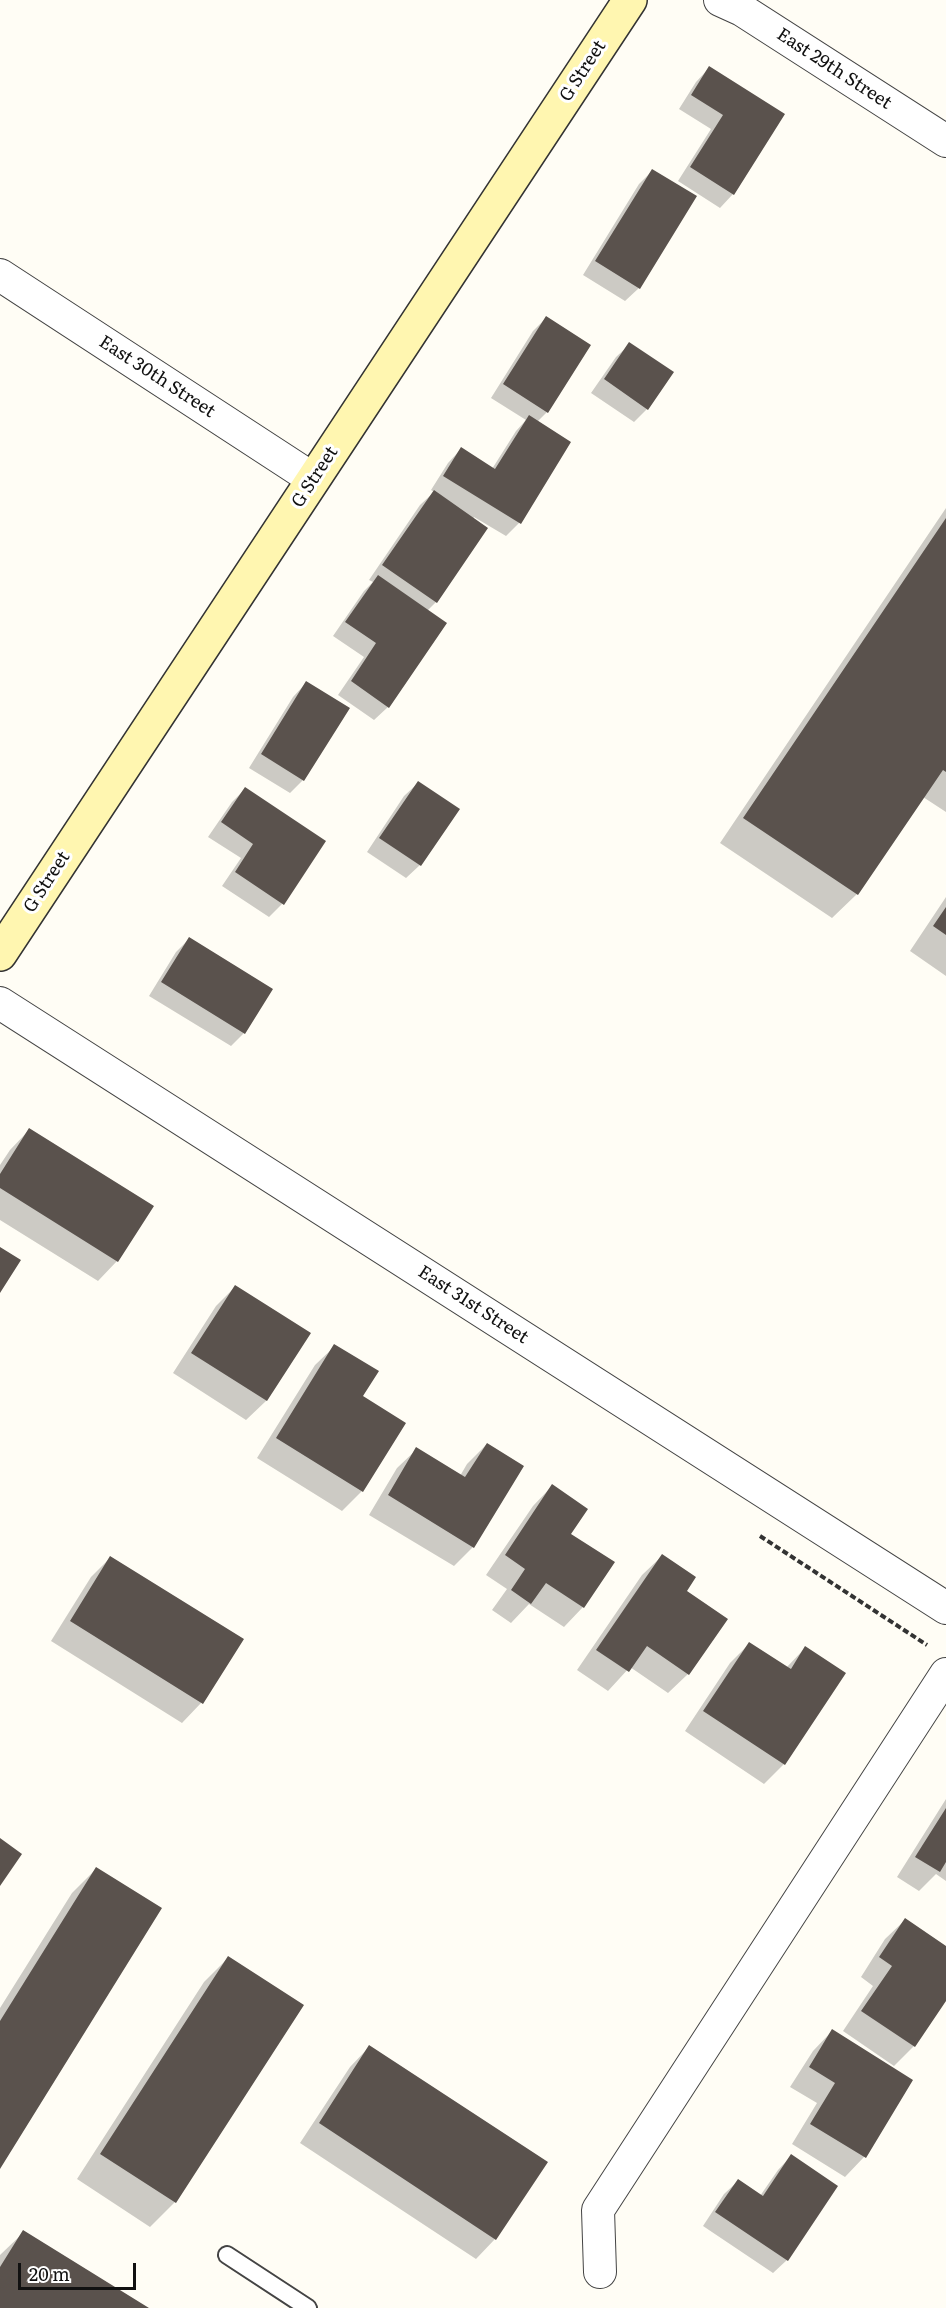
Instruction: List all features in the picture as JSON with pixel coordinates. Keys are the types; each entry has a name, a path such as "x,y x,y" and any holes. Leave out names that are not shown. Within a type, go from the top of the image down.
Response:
{"main road":[{"name":"G Street","path":"0,954 630,0"}],"street":[{"name":"East 29th Street","path":"720,0 742,10 946,141"},
{"name":"East 30th Street","path":"0,275 313,479"},
{"name":"East 31st Street","path":"0,1003 946,1608"},
{"path":"600,2272 598,2210 946,1674"}],"lane":[{"path":"227,2255 308,2308"}],"building":[{"path":"709,66 785,114 734,195 690,167 723,115 691,95"},
{"path":"652,169 697,196 640,289 595,261"},
{"path":"546,316 591,345 548,413 503,384"},
{"path":"629,342 674,372 648,410 604,379"},
{"path":"529,415 571,442 521,524 443,476 461,447 495,469"},
{"path":"434,490 488,528 437,603 382,565"},
{"path":"946,518 946,772 943,770 858,895 743,818"},
{"path":"378,575 447,623 389,708 351,681 376,643 345,622"},
{"path":"306,681 350,708 304,781 261,754"},
{"path":"418,781 460,809 421,866 379,838"},
{"path":"245,787 326,841 284,905 235,872 253,844 221,822"},
{"path":"946,907 946,935 933,926"},
{"path":"189,937 273,989 245,1034 161,982"},
{"path":"29,1128 154,1206 118,1262 0,1188 0,1174"},
{"path":"0,1247 21,1260 0,1293"},
{"path":"235,1285 311,1333 267,1401 191,1353"},
{"path":"334,1344 379,1371 363,1396 406,1423 363,1492 276,1438"},
{"path":"487,1443 524,1466 474,1548 388,1495 416,1447 465,1477"},
{"path":"552,1484 588,1509 571,1534 615,1562 584,1608 546,1583 531,1604 511,1590 525,1569 505,1555"},
{"path":"662,1554 696,1577 687,1591 728,1619 689,1675 647,1646 629,1672 596,1650"},
{"path":"110,1556 244,1639 203,1704 70,1621"},
{"path":"749,1642 791,1669 805,1646 846,1673 785,1765 703,1711"},
{"path":"946,1808 946,1862 940,1872 915,1857"},
{"path":"0,1838 22,1854 0,1886"},
{"path":"96,1867 162,1908 0,2169 0,2021"},
{"path":"905,1918 946,1946 946,2001 915,2047 861,2011 892,1966 879,1957"},
{"path":"228,1956 304,2005 176,2203 100,2154"},
{"path":"832,2029 913,2080 866,2158 810,2124 835,2083 809,2067"},
{"path":"369,2045 548,2162 496,2240 319,2123"},
{"path":"791,2154 838,2186 788,2261 715,2212 738,2179 763,2196"},
{"path":"23,2230 149,2308 0,2308 0,2267"}]}
